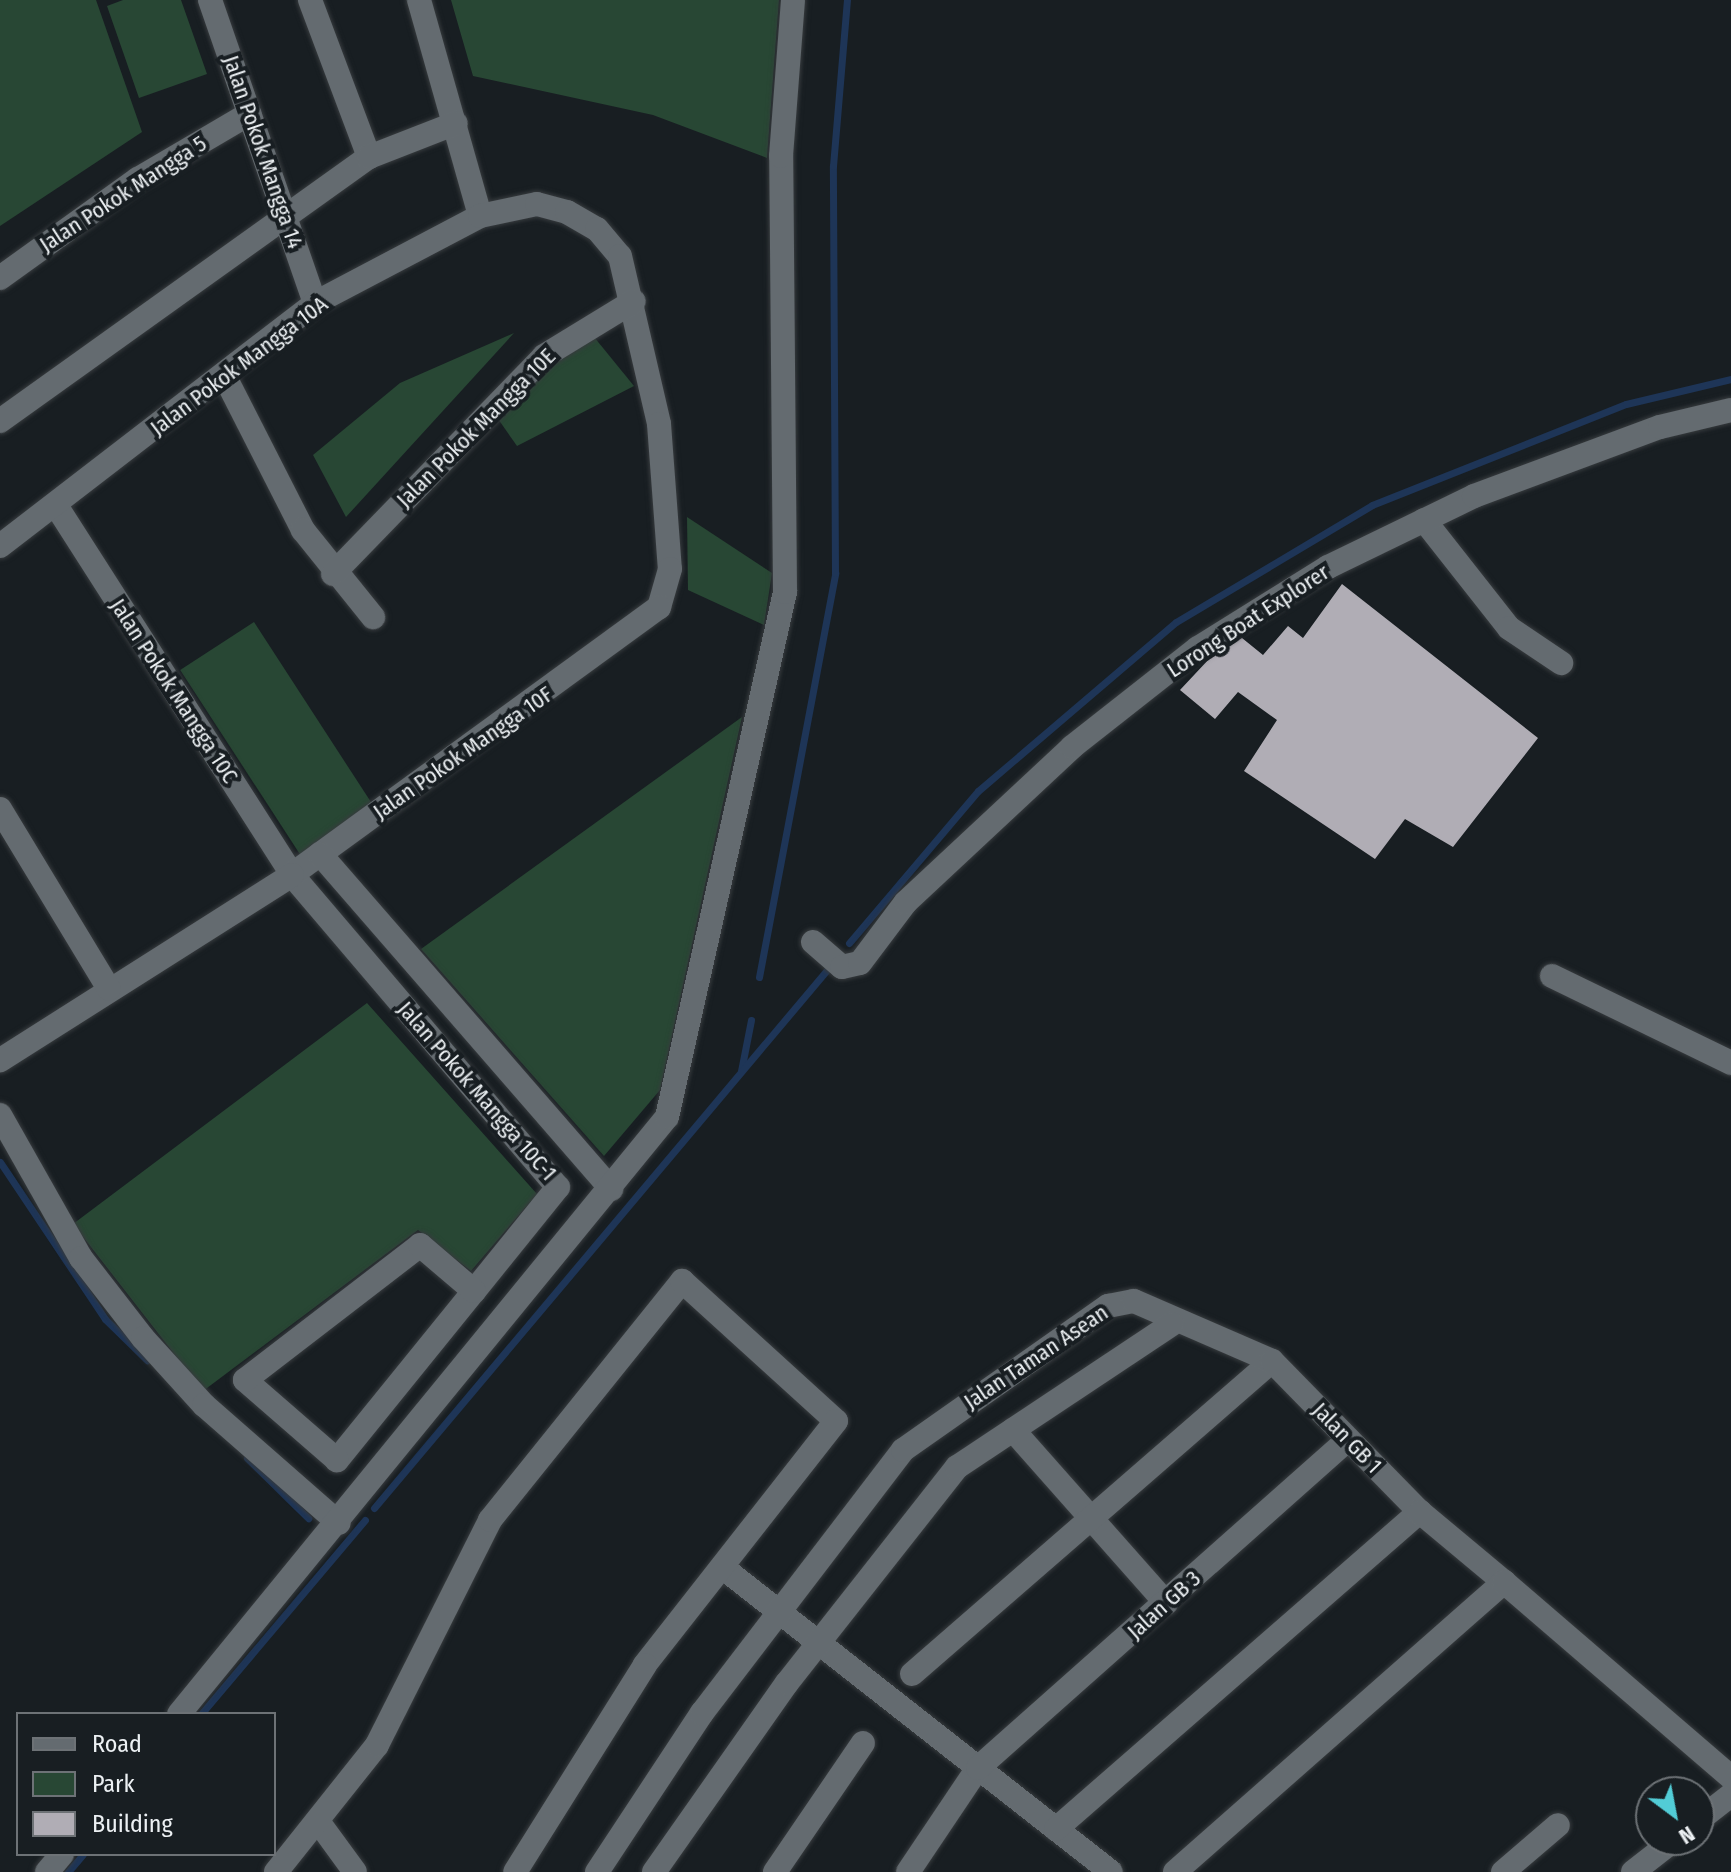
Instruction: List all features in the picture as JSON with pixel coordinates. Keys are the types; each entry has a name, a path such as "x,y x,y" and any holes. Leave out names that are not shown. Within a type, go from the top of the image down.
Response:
{"street":[{"name":"Jalan Pokok Mangga 14","path":"210,0 315,303"},
{"path":"310,0 369,157"},
{"path":"419,0 480,216"},
{"path":"181,1712 339,1523 667,1117 785,592 781,156 793,0"},
{"name":"Jalan Pokok Mangga 5","path":"0,278 84,214 249,114"},
{"path":"0,421 284,212 369,157 456,123"},
{"name":"Jalan Pokok Mangga 10A","path":"0,546 57,507 315,303 480,216 537,204 567,212 597,229 620,256 634,301"},
{"name":"Jalan Pokok Mangga 10E","path":"333,574 544,356 634,301"},
{"name":"Jalan Pokok Mangga 10F","path":"0,1060 292,875 659,607 670,569 659,424 634,301"},
{"path":"224,375 303,530 333,574 373,617"},
{"name":"Lorong Boat Explorer","path":"813,942 842,967 860,963 906,902 1072,747 1198,648 1328,567 1424,520 1660,427 1731,410"},
{"name":"Jalan Pokok Mangga 10C","path":"57,507 292,875"},
{"path":"1424,520 1509,628 1561,663"},
{"path":"0,809 109,989"},
{"path":"320,854 611,1189"},
{"name":"Jalan Pokok Mangga 10C-1","path":"292,875 558,1187 474,1291 337,1460 245,1380 420,1245 474,1291"},
{"path":"1552,976 1731,1063"},
{"path":"0,1115 81,1258 143,1338 204,1405 339,1523"},
{"path":"276,1872 320,1824 415,1680 490,1520 682,1281 836,1421 645,1665 515,1872"},
{"name":"Jalan Taman Asean","path":"597,1872 779,1612 903,1450 1108,1306 1134,1301 1172,1324"},
{"path":"662,1869 818,1643 957,1467 1172,1324"},
{"name":"Jalan GB 1","path":"1172,1324 1272,1361 1420,1512 1731,1777"},
{"path":"912,1674 1093,1520 1272,1361"},
{"path":"1013,1430 1166,1603"},
{"name":"Jalan GB 3","path":"908,1872 978,1768 1348,1439"},
{"path":"1056,1829 1420,1512"},
{"path":"722,1567 1111,1872"},
{"path":"1175,1872 1504,1582"},
{"path":"775,1872 863,1743"},
{"path":"1715,1808 1731,1795"},
{"path":"320,1824 355,1872"},
{"path":"1503,1872 1558,1825"},
{"path":"47,1872 60,1856"},
{"path":"1633,1872 1654,1856"}],"green space":[{"path":"0,0 96,0 142,132 0,226"},
{"path":"123,0 181,0 207,74 139,98 107,6"},
{"path":"451,0 779,0 767,158 653,115 473,76"},
{"path":"590,332 634,386 517,446 496,416 538,360"},
{"path":"514,333 346,517 313,455 400,383"},
{"path":"687,517 772,573 764,625 688,590"},
{"path":"254,622 374,807 301,855 180,670"},
{"path":"742,717 660,1090 604,1156 421,949"},
{"path":"367,1003 537,1194 471,1271 418,1230 203,1391 73,1224"}],"building":[{"path":"1342,584 1538,738 1453,847 1405,819 1375,859 1244,771 1277,720 1238,692 1215,719 1180,690 1209,659 1242,638 1263,655 1288,626 1303,638"}],"waterway":[{"path":"759,977 835,573 833,166 847,0"},
{"path":"849,943 978,791 1176,622 1372,505 1626,404 1731,379"},
{"path":"374,1508 826,971"},
{"path":"741,1071 751,1020"},
{"path":"0,1162 105,1319 147,1360"},
{"path":"247,1458 308,1518"},
{"path":"203,1712 365,1520"},
{"path":"68,1872 81,1856"}]}
